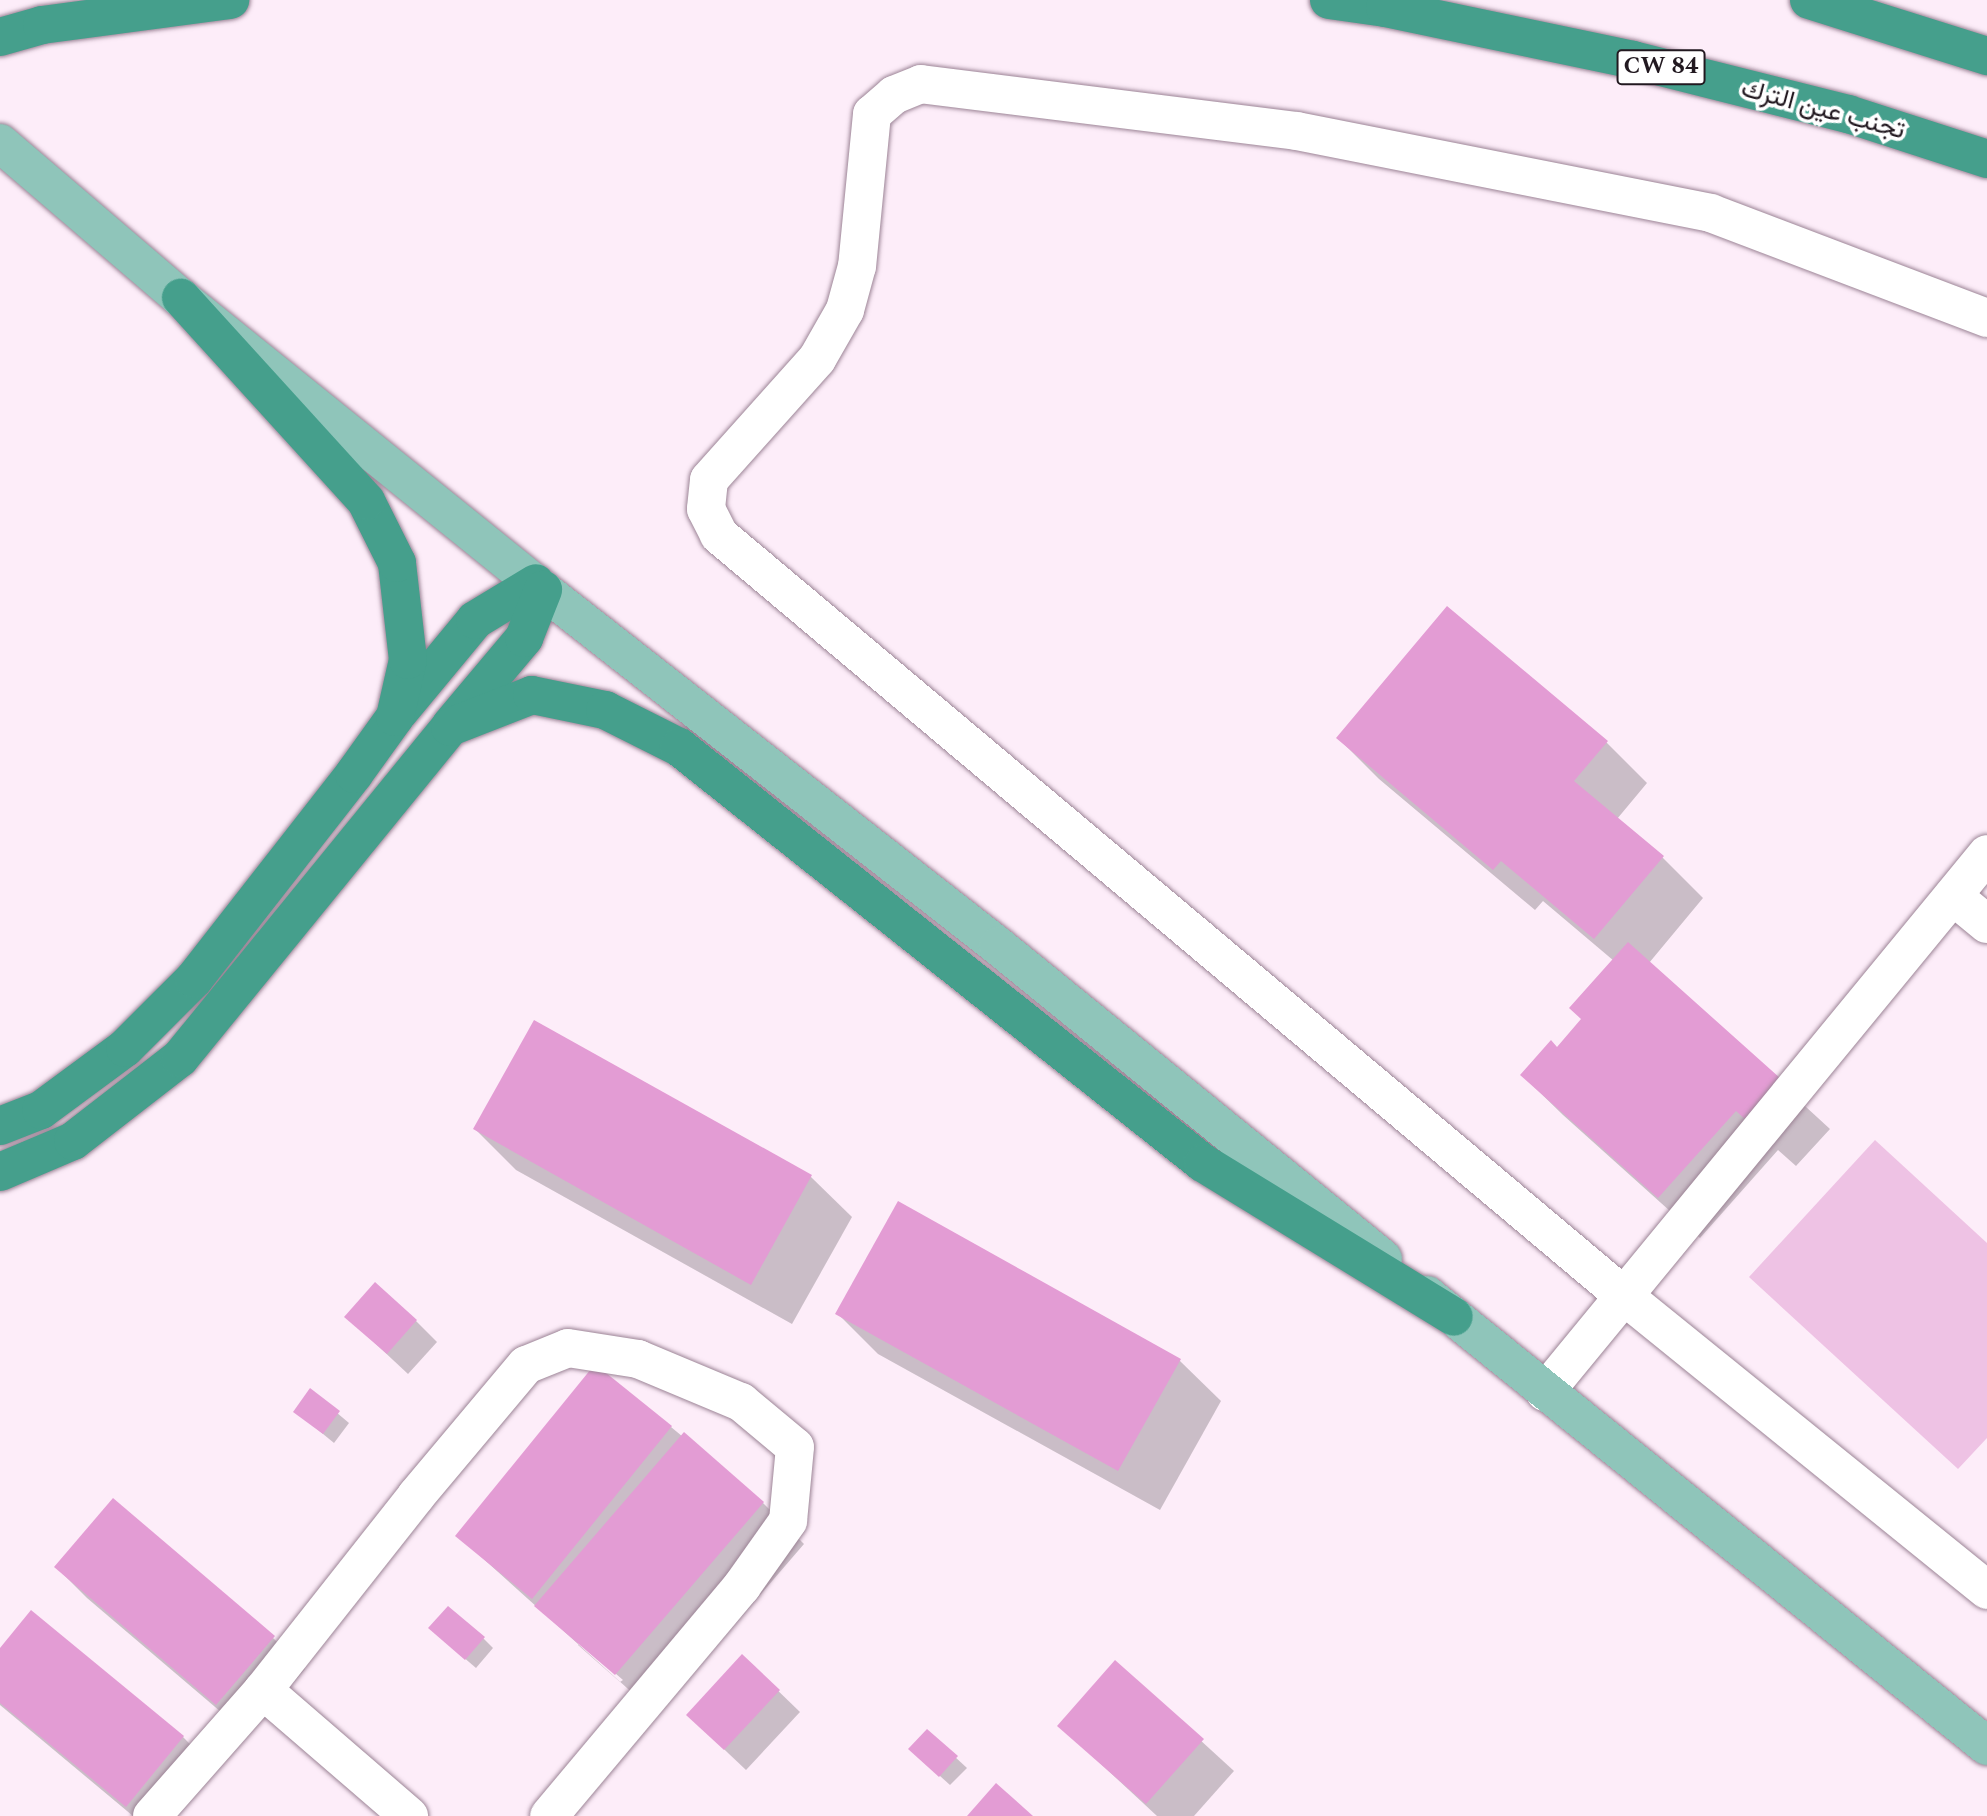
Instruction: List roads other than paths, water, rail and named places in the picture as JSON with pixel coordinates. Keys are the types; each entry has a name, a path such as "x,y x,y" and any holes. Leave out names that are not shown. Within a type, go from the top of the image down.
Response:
{"highway":[{"path":"0,37 42,26 230,0"},
{"name":"تجنب عين الترك","path":"1329,0 1385,8 1633,60 1848,114 1987,159"},
{"path":"1809,0 1987,56"},
{"path":"181,298 366,501 397,563 408,660 395,717"},
{"path":"0,1126 41,1110 125,1048 194,979 354,774 395,717 475,620 539,586"},
{"path":"0,1171 73,1141 180,1058 524,638 539,586"},
{"path":"450,727 532,695 605,710 679,747 1203,1163 1454,1317"}],"main road":[{"path":"0,143 181,298 539,586 998,946 1545,1392 1987,1746"}],"street":[{"path":"1987,318 1711,213 1297,131 922,84 894,95 872,114 857,266 845,310 817,359 709,480 706,509 719,535 1624,1296 1987,1590"},
{"path":"1545,1392 1987,854"},
{"path":"1953,895 1987,924"},
{"path":"152,1816 263,1690 416,1496 526,1365 568,1348 638,1359 741,1402 795,1447 788,1521 742,1586 549,1816"},
{"path":"263,1690 408,1816"}]}
